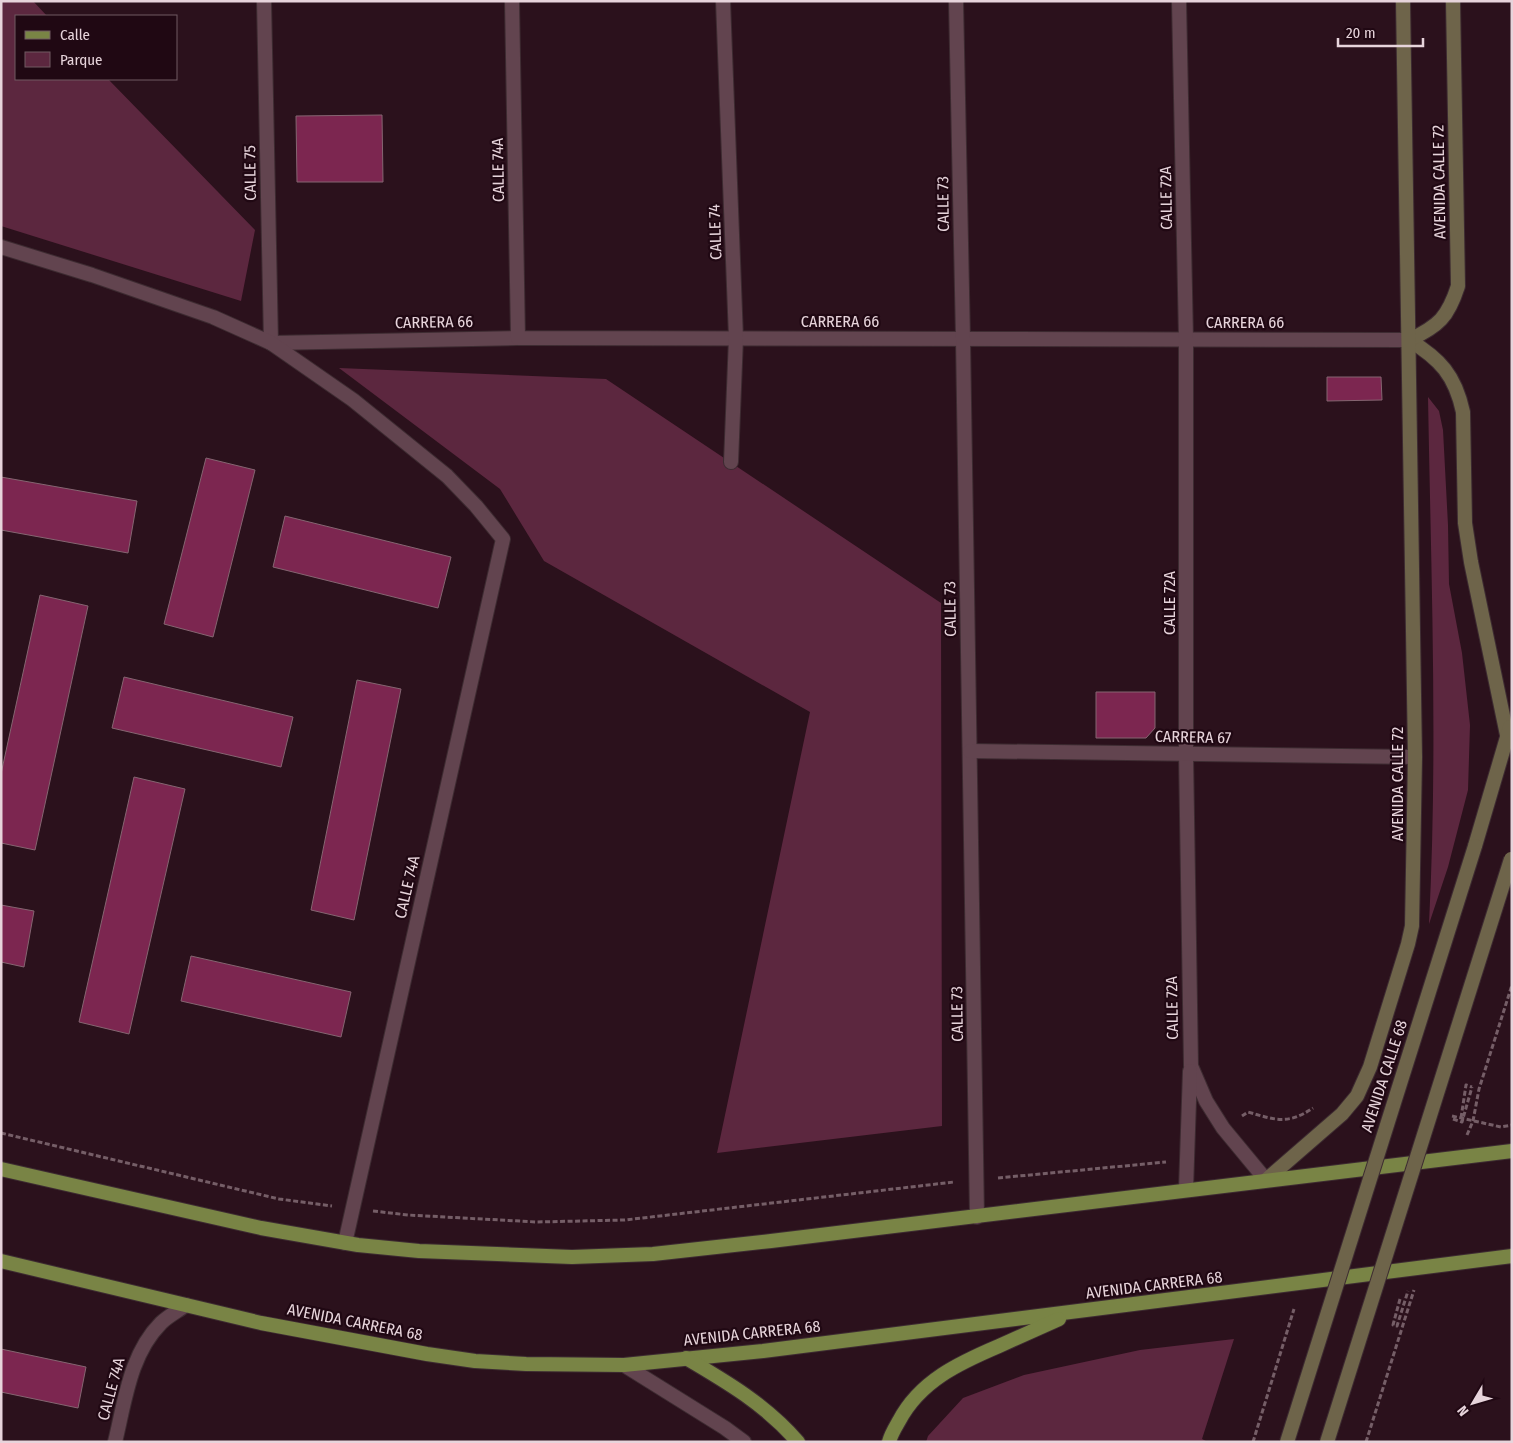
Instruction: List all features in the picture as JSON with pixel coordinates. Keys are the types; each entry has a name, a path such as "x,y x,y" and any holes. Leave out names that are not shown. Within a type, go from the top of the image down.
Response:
{"main road":[{"name":"AVENIDA CALLE 72","path":"1266,1180 1342,1114 1357,1096 1370,1067 1412,926 1415,757 1404,1"},
{"name":"AVENIDA CALLE 72","path":"1409,340 1429,331 1442,319 1452,305 1458,286 1453,1"},
{"path":"1409,340 1428,351 1440,362 1451,377 1459,394 1463,412 1465,523 1471,562 1507,734"},
{"name":"AVENIDA CALLE 68","path":"1287,1442 1475,846 1512,719"},
{"path":"1327,1442 1511,857"},
{"path":"1,1169 261,1228 345,1243 419,1251 572,1257 644,1254 977,1217 1186,1189 1512,1151"},
{"name":"AVENIDA CARRERA 68","path":"1,1260 270,1324 427,1354 476,1361 526,1364 624,1365 763,1351 1074,1313 1512,1256"},
{"path":"890,1442 890,1437 903,1414 923,1388 965,1361 1074,1313"},
{"path":"686,1358 742,1391 784,1427 798,1442"}],"street":[{"name":"CALLE 75","path":"264,1 271,343"},
{"name":"CALLE 74A","path":"512,1 518,338"},
{"name":"CALLE 74","path":"723,1 736,338 731,462"},
{"name":"CALLE 73","path":"956,1 977,1217"},
{"name":"CALLE 72A","path":"1179,1 1186,339 1186,754 1191,1066 1206,1101 1223,1128 1266,1180"},
{"name":"CARRERA 66","path":"1,247 92,275 213,317 271,343 353,400 447,476 476,506 503,539"},
{"name":"CARRERA 66","path":"271,343 518,338 1409,340"},
{"name":"CALLE 74A","path":"345,1243 503,539"},
{"name":"CARRERA 67","path":"970,751 1415,757"},
{"path":"1186,1189 1191,1066"},
{"name":"CALLE 74A","path":"115,1442 133,1370 140,1351 162,1323 186,1305"},
{"path":"624,1365 725,1428 744,1442"}],"path":[{"path":"1458,1158 1473,1120 1480,1089 1512,985"},
{"path":"1453,1119 1462,1122 1472,1087 1466,1085 1460,1118"},
{"path":"1248,1112 1282,1121 1305,1114 1321,1103"},
{"path":"1,1133 279,1199 408,1215 536,1222 625,1220 949,1182"},
{"path":"1018,1176 1166,1162"},
{"path":"1366,1442 1421,1268"},
{"path":"1400,1299 1393,1325 1398,1326 1410,1284"},
{"path":"1253,1442 1294,1309"}],"green space":[{"path":"1,1 33,1 46,15 15,15 15,80 109,80 255,230 241,301 1,226"},
{"path":"339,368 606,379 941,603 942,1126 717,1153 810,712 544,561 500,489"},
{"path":"1428,397 1439,411 1443,430 1449,584 1462,653 1470,725 1468,790 1448,867 1429,924 1432,858 1433,727"},
{"path":"1234,1339 1202,1439 1208,1442 926,1442 928,1436 963,1398 1024,1375 1140,1350"}],"building":[{"path":"382,115 383,182 297,182 296,116"},
{"path":"1327,377 1381,377 1382,400 1327,401"},
{"path":"206,458 255,470 213,637 164,624"},
{"path":"1,477 137,501 128,553 1,530"},
{"path":"285,516 451,557 438,608 273,567"},
{"path":"40,595 88,606 35,850 1,843 1,774"},
{"path":"124,677 293,717 281,767 112,728"},
{"path":"357,680 401,689 354,920 311,910"},
{"path":"1096,692 1155,692 1155,728 1146,738 1096,738"},
{"path":"134,777 185,789 129,1034 79,1022"},
{"path":"1,905 34,911 24,967 1,962"},
{"path":"191,956 351,992 341,1037 181,1001"},
{"path":"1,1349 86,1367 78,1408 1,1392"}]}
